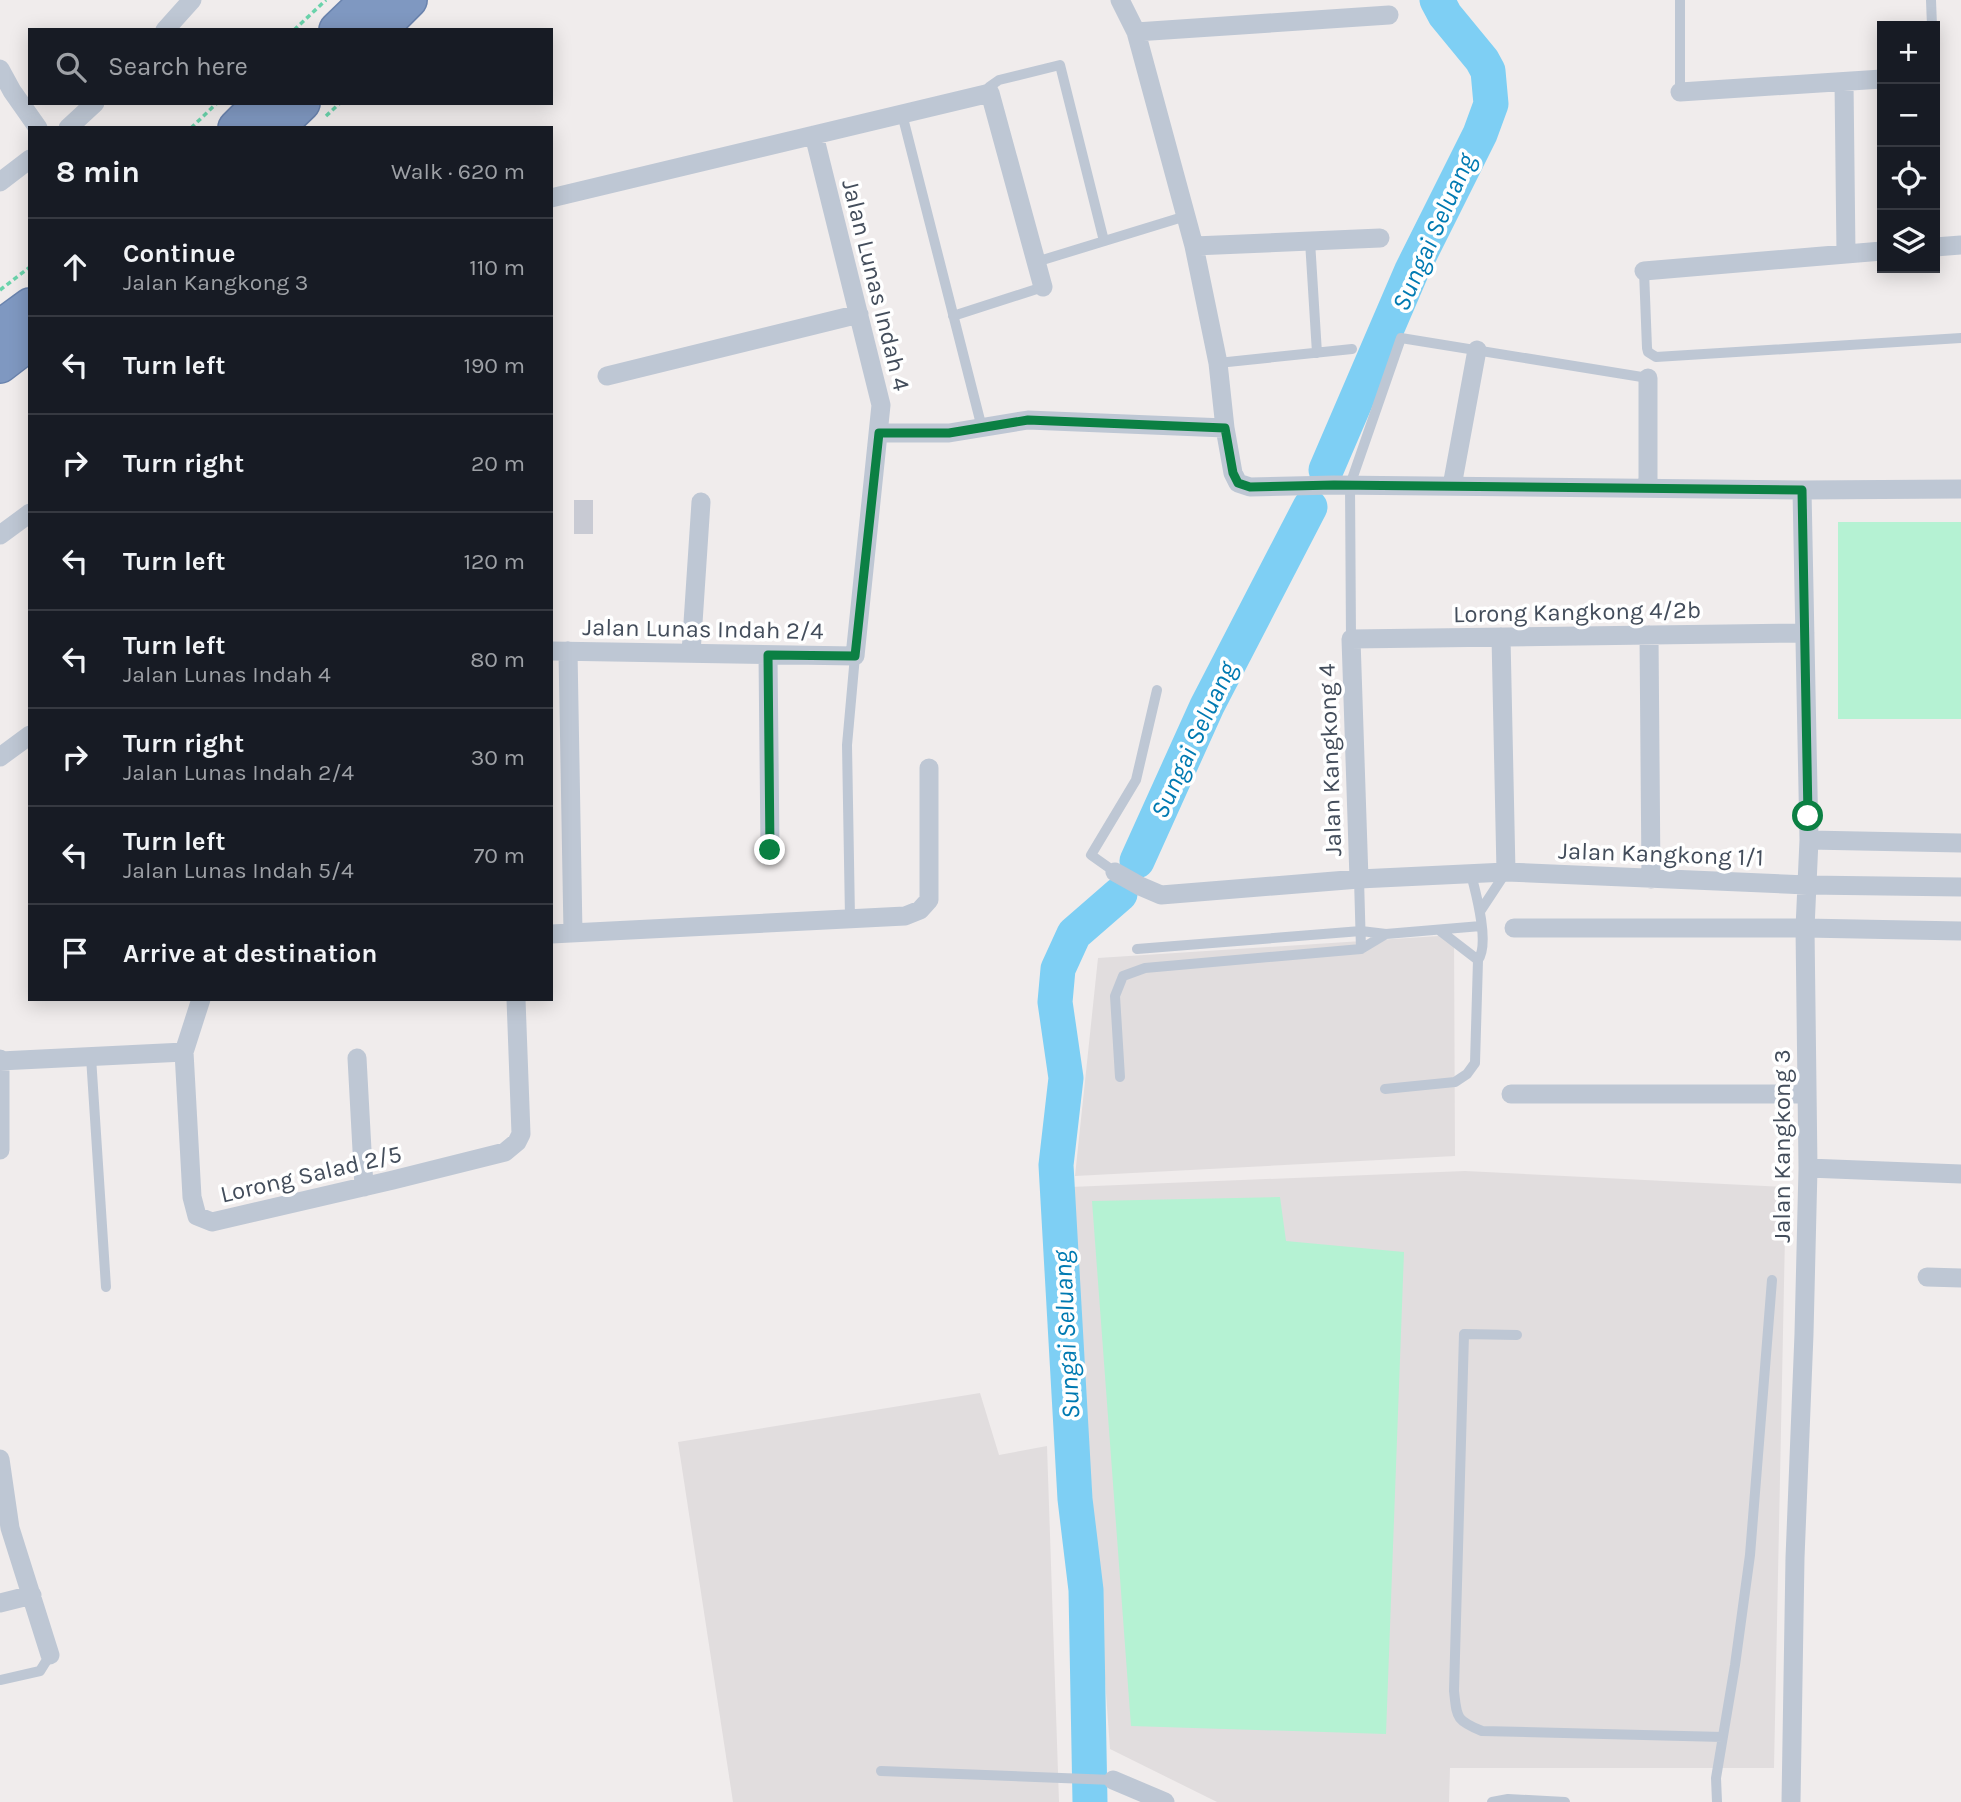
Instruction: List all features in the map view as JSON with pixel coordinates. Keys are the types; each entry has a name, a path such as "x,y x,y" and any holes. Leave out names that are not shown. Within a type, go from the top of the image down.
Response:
{"highway":[{"path":"339,28 368,0"},
{"path":"381,28 409,0"},
{"path":"238,126 259,105"},
{"path":"278,126 300,105"},
{"path":"0,328 28,307"},
{"path":"0,365 28,344"}],"street":[{"path":"167,28 192,0"},
{"path":"1120,0 1136,32 1194,246 1218,363 1233,473 1238,483 1250,487 1342,485 1961,489"},
{"path":"1136,32 1389,15"},
{"path":"0,69 37,126"},
{"path":"1680,92 1877,79"},
{"path":"1844,82 1846,254"},
{"path":"553,198 990,93 1043,287"},
{"path":"70,126 94,105"},
{"name":"Jalan Lunas Indah 4","path":"814,135 881,405 855,656"},
{"path":"0,182 28,161"},
{"path":"1194,246 1380,238"},
{"path":"1940,247 1961,245"},
{"path":"1644,271 1877,251"},
{"path":"607,376 859,314"},
{"path":"1452,486 1477,350"},
{"path":"1648,378 1648,488"},
{"path":"879,433 949,433 1028,420 1225,428"},
{"name":"Jalan Kangkong 3","path":"1791,1802 1795,1558 1808,1168 1805,928 1809,840 1802,490"},
{"path":"691,653 701,502"},
{"path":"0,535 28,514"},
{"name":"Lorong Kangkong 4/2b","path":"1351,639 1805,633"},
{"path":"1649,635 1651,879"},
{"path":"1501,637 1506,872"},
{"name":"Jalan Kangkong 4","path":"1351,639 1359,879"},
{"path":"560,651 573,933"},
{"name":"Jalan Lunas Indah 2/4","path":"560,651 855,656"},
{"path":"768,655 770,850"},
{"path":"0,757 28,736"},
{"path":"553,934 905,916 920,910 929,900 929,768"},
{"path":"1809,840 1961,843"},
{"name":"Jalan Kangkong 1/1","path":"1115,872 1140,887 1161,895 1359,879 1506,872 1651,879 1961,887"},
{"path":"1514,928 1961,931"},
{"name":"Lorong Salad 2/5","path":"200,1001 184,1052 192,1197 197,1216 212,1222 505,1152 517,1142 521,1134 516,1001"},
{"path":"0,1150 0,1060 184,1052"},
{"path":"357,1058 364,1187"},
{"path":"1511,1094 1807,1094"},
{"path":"1808,1168 1961,1174"},
{"path":"1927,1277 1961,1278"},
{"path":"0,1459 5,1529 32,1595 50,1655"},
{"path":"0,1603 32,1595"},
{"path":"1113,1780 1165,1802"}],"lane":[{"path":"1680,92 1681,0"},
{"path":"1931,0 1932,21"},
{"path":"990,93 989,87 999,80 1060,65 1104,241"},
{"path":"902,114 982,428"},
{"path":"1036,262 1186,216"},
{"path":"1310,241 1317,353"},
{"path":"1644,271 1647,348 1651,356 1961,338"},
{"path":"953,316 1043,287"},
{"path":"1351,639 1342,485 1401,338 1648,378"},
{"path":"1218,363 1352,349"},
{"path":"850,918 847,745 855,656"},
{"path":"1115,872 1091,855 1136,780 1157,690"},
{"path":"1481,910 1506,872"},
{"path":"1385,1090 1455,1082 1467,1074 1475,1063 1478,960 1482,954 1481,910 1471,874"},
{"path":"1359,879 1362,949"},
{"path":"1137,949 1361,931 1386,934 1481,926"},
{"path":"1439,930 1478,960"},
{"path":"1120,1077 1115,996 1123,976 1145,968 1362,949 1386,934"},
{"path":"91,1057 106,1287"},
{"path":"1717,1802 1716,1778 1750,1555 1772,1280"},
{"path":"1517,1335 1464,1334 1454,1691 1457,1715 1465,1724 1482,1731 1723,1737"},
{"path":"0,1680 40,1671 50,1655"},
{"path":"881,1772 1113,1780"},
{"path":"1492,1802 1508,1799 1565,1802"}],"path":[{"path":"297,28 326,0"},
{"path":"193,126 215,105"},
{"path":"0,290 28,269"}],"shaded area":[{"path":"1454,935 1455,1156 1075,1176 1098,958"},
{"path":"1465,1171 1786,1187 1774,1768 1450,1768 1449,1802 1217,1802 1110,1749 1070,1187"},
{"path":"980,1393 999,1455 1047,1446 1059,1802 733,1802 678,1442"}],"green space":[{"path":"1838,522 1961,522 1961,719 1838,719"},
{"path":"1280,1197 1286,1241 1404,1252 1386,1734 1131,1726 1092,1201"}],"building":[{"path":"574,500 593,500 593,534 574,534"}],"waterway":[{"name":"Sungai Seluang","path":"1326,470 1412,270 1480,134 1491,104 1488,71 1445,15 1437,0"},
{"name":"Sungai Seluang","path":"1137,861 1207,706 1310,507"},
{"name":"Sungai Seluang","path":"1090,1802 1086,1590 1075,1499 1056,1165 1066,1078 1055,1002 1058,969 1074,934 1120,894"}],"route":[{"path":"770,850 768,655 855,656 879,433 949,433 1028,420 1225,428 1233,473 1238,483 1250,487 1334,485 1802,490 1808,816"}]}
